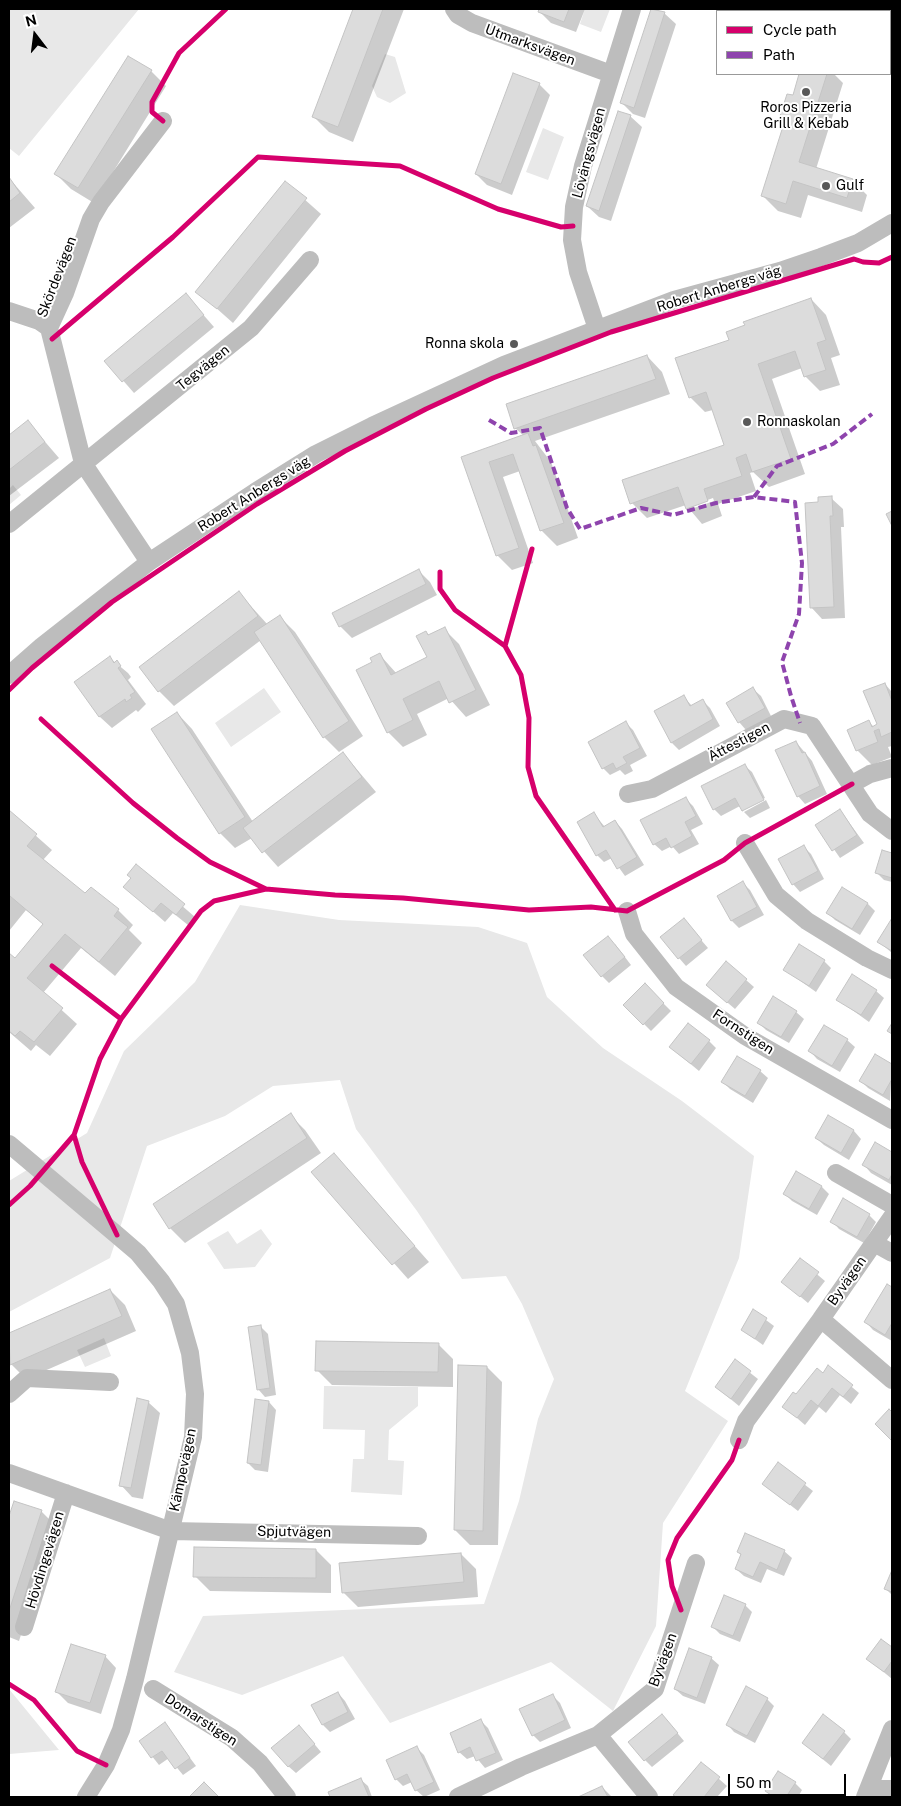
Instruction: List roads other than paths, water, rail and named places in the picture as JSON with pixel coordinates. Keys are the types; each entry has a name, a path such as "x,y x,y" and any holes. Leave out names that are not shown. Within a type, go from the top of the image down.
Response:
{"street":[{"name":"Utmarksvägen","path":"454,9 458,15 472,23 610,74"},
{"name":"Lövängsvägen","path":"597,329 578,272 572,240 574,207 583,166 610,74 632,9"},
{"name":"Skördevägen","path":"149,562 83,464 49,328 65,293 91,219 101,202 163,121"},
{"name":"Robert Anbergs väg","path":"9,675 42,646 149,562 316,454 477,376 674,300 780,271 821,257 858,242 892,223"},
{"name":"Tegvägen","path":"9,524 251,328 310,260"},
{"path":"9,312 39,321 49,328"},
{"name":"Ättestigen","path":"628,794 652,789 784,719 812,726 870,814 892,831"},
{"path":"852,784 870,774 892,768"},
{"path":"745,843 776,895 807,921 892,970"},
{"name":"Fornstigen","path":"627,911 634,934 676,987 745,1036 892,1120"},
{"name":"Kämpevägen","path":"9,1144 138,1253 176,1304 190,1353 195,1394 193,1438 135,1679 121,1730 106,1765 86,1797"},
{"name":"Byvägen","path":"739,1440 746,1421 821,1319 892,1216 836,1172"},
{"name":"Byvägen","path":"874,1244 892,1253"},
{"name":"Byvägen","path":"821,1319 892,1380"},
{"path":"9,1394 27,1378 110,1382"},
{"name":"Hövdingevägen","path":"9,1473 170,1530"},
{"name":"Hövdingevägen","path":"24,1627 66,1493"},
{"name":"Spjutvägen","path":"170,1530 418,1536"},
{"name":"Byvägen","path":"458,1797 522,1767 598,1736 655,1689 696,1563"},
{"name":"Domarstigen","path":"152,1689 232,1738 260,1763 287,1797"},
{"path":"867,1793 892,1729"},
{"path":"598,1736 649,1797"},
{"path":"867,1793 892,1789"},
{"path":"867,1793 885,1797"}],"place":[{"name":"Roros Pizzeria Grill & Kebab","path":"806,92"},
{"name":"Gulf","path":"826,186"},
{"name":"Ronna skola","path":"514,344"},
{"name":"Ronnaskolan","path":"747,422"}]}
